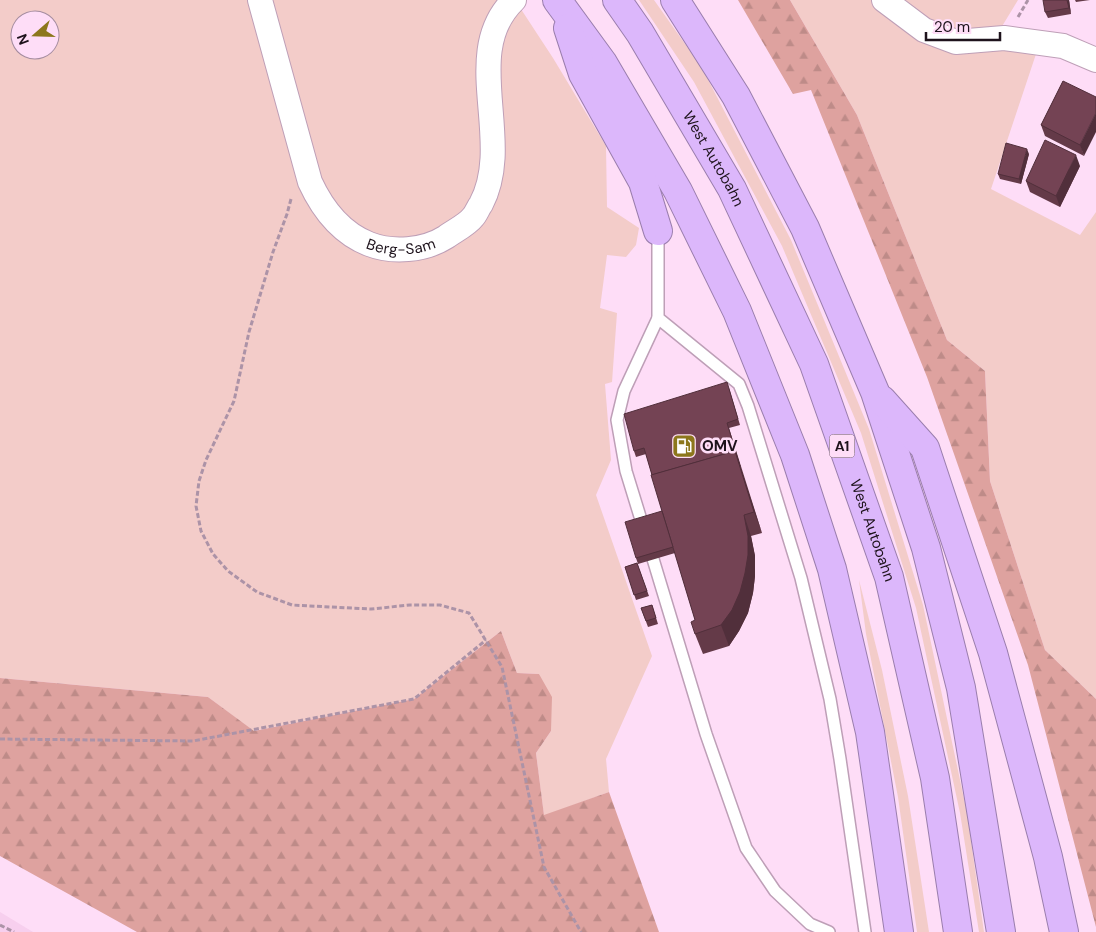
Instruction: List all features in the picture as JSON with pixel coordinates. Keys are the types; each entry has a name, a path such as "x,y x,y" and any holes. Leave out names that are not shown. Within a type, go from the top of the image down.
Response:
{"highway":[{"name":"West Autobahn","path":"617,0 640,33 732,189 814,364 889,577 935,778 958,932"},
{"path":"675,0 736,96 806,228 874,392 926,548 961,688 1001,932"},
{"path":"559,2 583,74 643,182 658,232"},
{"path":"559,2 603,63 678,191 737,311 795,455 832,569 870,732 899,932"},
{"path":"874,392 925,448 993,653 1048,857 1064,932"}],"street":[{"name":"Berg-Sam","path":"260,0 310,182 318,200 332,218 351,235 370,244 400,250 440,241 458,229 473,217 487,192 492,165 493,138 488,50 494,28 500,16 514,0"},
{"path":"884,0 924,30 956,42 1004,38 1063,46 1096,60"}],"lane":[{"path":"642,523 626,471 617,420 624,391 658,318 658,232"},
{"path":"658,318 739,384 748,406 801,578 830,699 865,932"},
{"path":"653,559 706,734 746,848 775,891 810,924 829,932"}],"path":[{"path":"292,197 288,214 272,252 250,332 234,401 206,460 199,481 196,506 201,531 213,554 228,571 257,592 292,605 371,609 410,605 440,605 469,613 502,667 544,867 581,932"},
{"path":"0,739 193,741 414,699 486,640"},
{"path":"0,925 14,932"}],"shaded area":[{"path":"0,0 515,0 553,58 606,146 607,207 639,228 636,245 626,257 607,255 600,308 617,313 612,382 605,384 611,460 596,495 652,656 606,759 609,792 544,816 536,753 551,731 539,674 517,673 501,631 414,699 253,731 208,697 0,678"},
{"path":"639,0 654,0 702,68 791,240 869,429 923,605 967,813 984,932 979,932 960,813 916,608 861,433 782,246 694,82"},
{"path":"790,0 1018,0 1001,28 1037,51 991,189 1080,235 1096,212 1096,699 1045,650 990,481 985,371 947,340 857,115"},
{"path":"859,580 882,670 908,796 929,932 917,932 898,797 866,634"},
{"path":"0,912 33,932 0,932"}],"green space":[{"path":"738,0 790,0 857,115 947,340 985,371 990,481 1045,650 1096,699 1096,927 1028,665 927,377 811,90 793,94"},
{"path":"501,631 517,673 539,674 552,697 551,731 536,753 544,815 609,792 659,932 137,932 0,856 0,678 208,697 254,731 414,699"}],"building":[{"path":"1043,0 1067,0 1069,8 1045,12"},
{"path":"1063,81 1096,97 1096,113 1080,145 1041,125"},
{"path":"1045,140 1076,155 1056,196 1026,181"},
{"path":"1006,143 1027,149 1019,179 998,174"},
{"name":"OMV","path":"727,382 738,419 727,423 740,466 735,451 652,475 644,448 634,451 624,414"},
{"path":"735,451 754,512 744,515 748,536 748,555 745,573 740,592 732,610 721,625 695,634 691,622 695,620 651,475"},
{"path":"662,511 673,547 636,558 625,522"},
{"path":"637,563 647,591 634,595 625,567"},
{"path":"652,605 656,618 646,621 641,608"}],"place":[{"name":"OMV","path":"684,446"}]}
